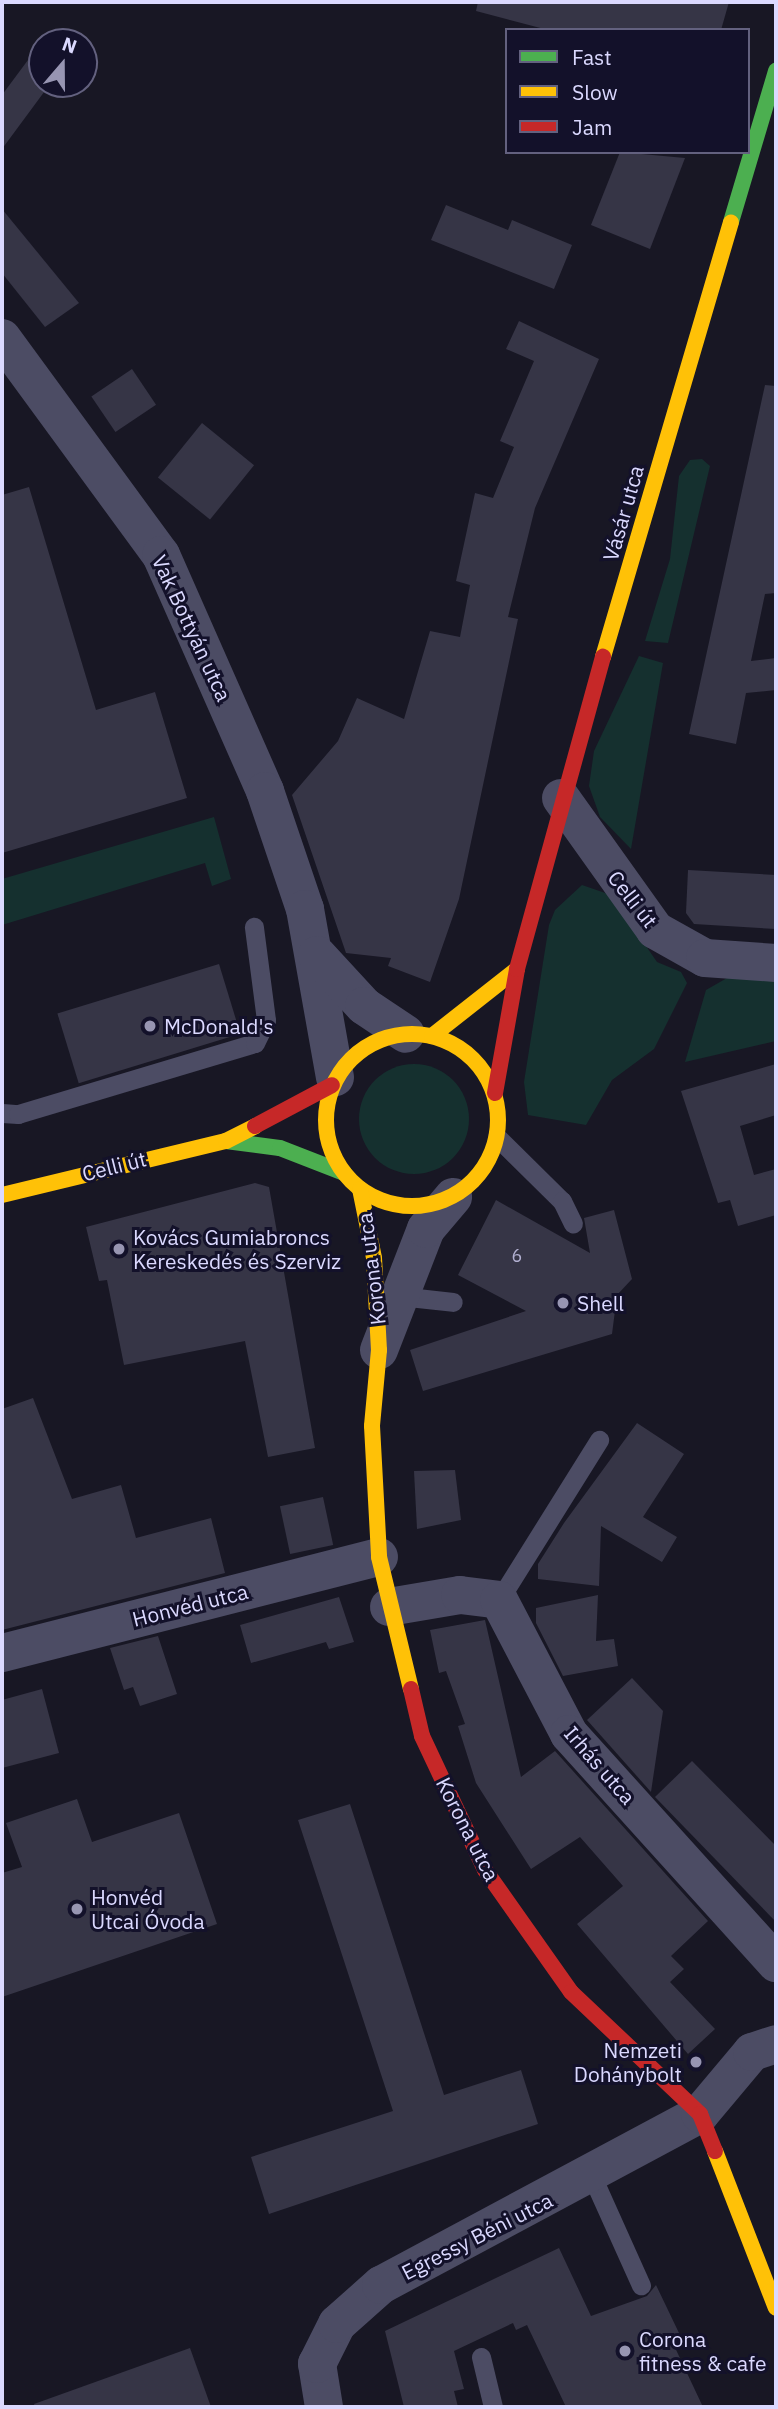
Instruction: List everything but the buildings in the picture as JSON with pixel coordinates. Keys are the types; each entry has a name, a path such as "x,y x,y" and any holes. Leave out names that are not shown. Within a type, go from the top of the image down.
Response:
{"street":[{"name":"Vásár utca","path":"495,1093 517,969 561,798 776,71"},
{"name":"Vak Bottyán utca","path":"2,338 161,555 265,791 316,953 334,1081"},
{"name":"Celli út","path":"561,798 655,930 705,958 776,963"},
{"name":"Vak Bottyán utca","path":"316,953 364,1006 419,1035"},
{"path":"419,1035 471,1057 495,1093 497,1137 473,1181 453,1196 422,1206 389,1203 360,1189 344,1173 326,1133 334,1081 369,1045 419,1035 517,969"},
{"name":"Celli út","path":"2,1195 226,1141 334,1081"},
{"name":"Celli út","path":"226,1141 280,1148 344,1173"},
{"name":"Korona utca","path":"360,1189 374,1258 379,1350 372,1426 379,1557 422,1736 485,1870 571,1992 699,2114 776,2308"},
{"name":"Korona utca","path":"379,1350 426,1228 453,1196"},
{"name":"Honvéd utca","path":"2,1653 379,1557"},
{"path":"389,1607 460,1595 499,1600"},
{"name":"Irhás utca","path":"499,1600 569,1734 776,1963"},
{"path":"699,2114 752,2052 776,2044"},
{"name":"Egressy Béni utca","path":"324,2407 317,2364 337,2324 381,2285 699,2114"}],"lane":[{"path":"2,1113 18,1114 255,1043 266,1020 254,927"},
{"path":"497,1137 562,1201 573,1224"},
{"path":"399,1296 453,1302"},
{"path":"499,1600 599,1440"},
{"path":"591,2174 640,2285"},
{"path":"481,2357 493,2407"}],"green space":[{"path":"702,459 710,466 668,643 645,641 670,559 679,476 690,460"},
{"path":"639,656 663,663 631,849 600,817 589,786 594,751"},
{"path":"214,817 231,879 212,886 205,863 2,925 2,879"},
{"path":"582,885 611,895 657,962 681,972 687,983 654,1049 612,1080 586,1125 528,1115 524,1082 549,925 555,910"},
{"path":"727,978 776,980 776,1041 685,1062 706,990"},
{"path":"414,1064 435,1068 453,1080 465,1098 469,1119 465,1140 453,1158 435,1170 414,1174 393,1170 375,1158 363,1140 359,1119 363,1098 375,1080 393,1068"}],"traffic: fast":[{"path":"731,222 776,71"},
{"path":"226,1141 280,1148 344,1173"}],"traffic: slow":[{"path":"603,657 731,222"},
{"path":"432,1036 517,969"},
{"path":"412,1034 445,1041 473,1059 491,1087 498,1120 491,1153 473,1181 445,1199 412,1206 379,1199 351,1181 333,1153 326,1120 333,1087 351,1059 379,1041 412,1034"},
{"path":"2,1195 226,1141 255,1126"},
{"path":"360,1189 374,1258 379,1350 372,1426 379,1557 411,1689"},
{"path":"715,2151 776,2308"}],"traffic: jam":[{"path":"495,1093 517,969 603,657"},
{"path":"255,1126 332,1085"},
{"path":"411,1689 422,1736 485,1870 571,1992 700,2114 715,2151"}],"place":[{"name":"McDonald's","path":"150,1026"},
{"name":"Kovács Gumiabroncs Kereskedés és Szerviz","path":"119,1249"},
{"name":"Shell","path":"563,1303"},
{"name":"Honvéd Utcai Óvoda","path":"77,1909"},
{"name":"Nemzeti Dohánybolt","path":"696,2062"},
{"name":"Corona fitness & cafe","path":"625,2351"}]}
